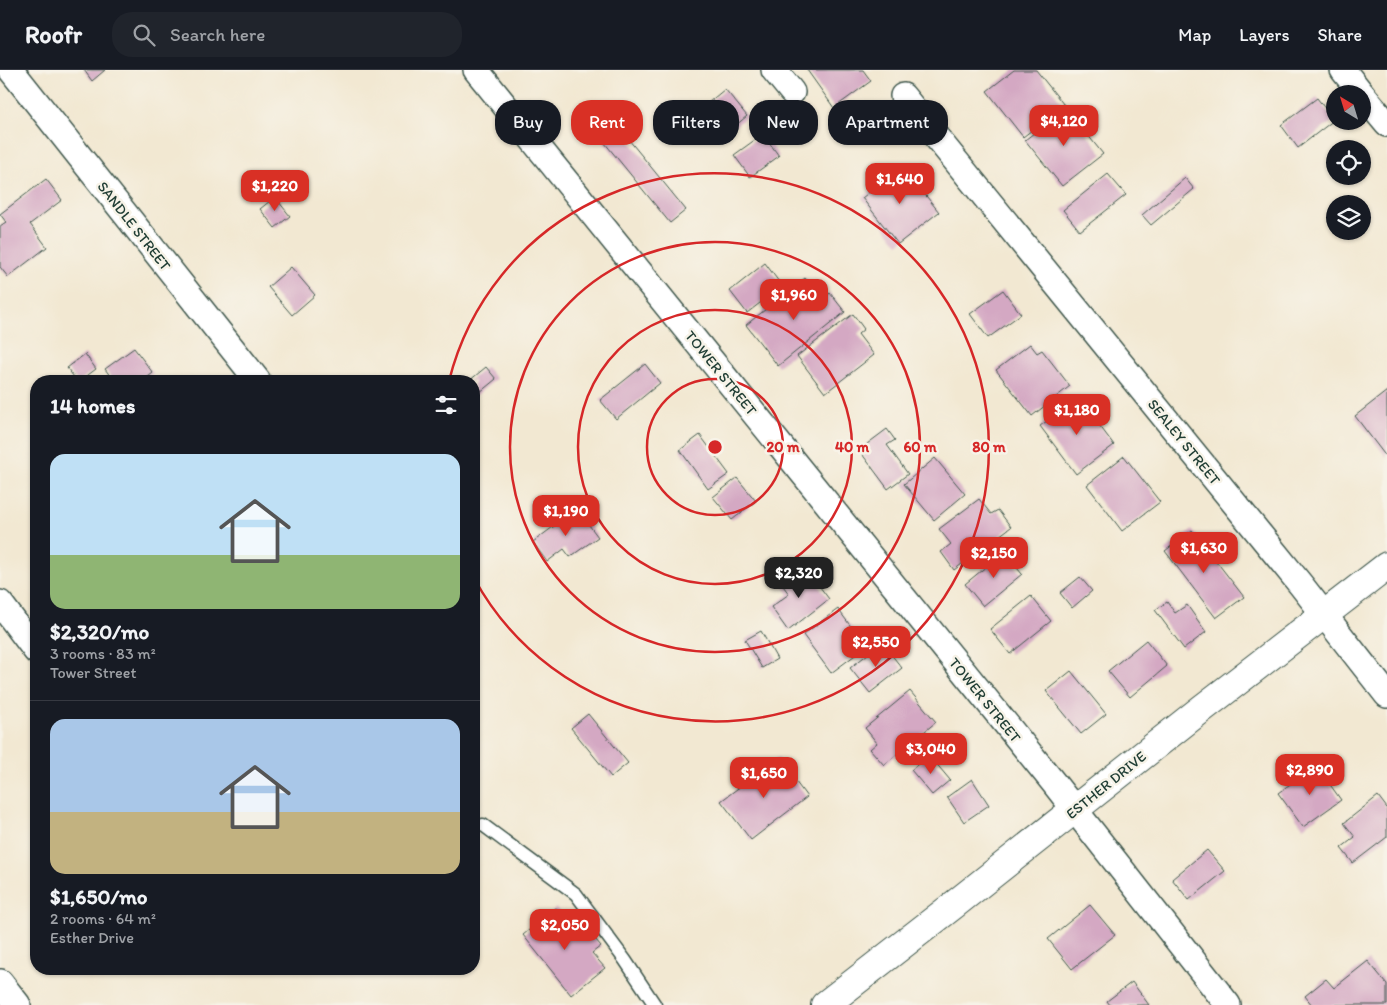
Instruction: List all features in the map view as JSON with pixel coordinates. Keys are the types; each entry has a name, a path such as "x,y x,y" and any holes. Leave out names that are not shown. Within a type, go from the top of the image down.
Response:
{"street":[{"name":"SANDLE STREET","path":"11,70 253,375"},
{"name":"TOWER STREET","path":"476,70 1074,810 1228,1005"},
{"path":"774,70 792,92"},
{"path":"1343,70 1355,85"},
{"name":"SEALEY STREET","path":"903,96 1275,554 1387,695"},
{"path":"1371,105 1387,124"},
{"name":"ESTHER DRIVE","path":"825,1005 1191,717 1387,566"},
{"path":"0,604 30,642"},
{"path":"0,982 18,1005"}],"lane":[{"path":"483,825 576,894 625,960 655,1005"}],"building":[{"path":"84,70 105,70 92,81"},
{"path":"807,70 863,70 871,81 845,100 828,100"},
{"path":"1014,70 1036,70 1064,105 1023,137 987,91"},
{"path":"725,89 734,100 712,100"},
{"path":"1317,98 1326,110 1326,126 1298,148 1281,125"},
{"path":"739,106 747,116 739,123"},
{"path":"1066,108 1103,154 1062,186 1025,140"},
{"path":"749,144 771,145 779,156 750,177 734,155"},
{"path":"606,145 633,145 686,210 670,223"},
{"path":"902,166 939,212 898,244 862,198"},
{"path":"1108,174 1126,195 1080,231 1063,210"},
{"path":"1185,178 1194,189 1151,225 1142,215"},
{"path":"46,179 62,200 30,224 47,247 8,277 0,267 0,226 6,222 0,214"},
{"path":"275,197 290,216 275,228 260,209"},
{"path":"765,263 782,286 747,313 730,291"},
{"path":"291,267 315,295 292,315 268,287"},
{"path":"805,278 822,299 830,293 845,312 778,366 746,325"},
{"path":"1003,290 1021,314 988,338 970,314"},
{"path":"853,314 864,329 858,334 874,355 825,393 797,356"},
{"path":"1030,344 1037,353 1042,350 1070,386 1032,416 996,370"},
{"path":"134,348 153,373 150,375 110,375 105,369"},
{"path":"85,354 96,369 88,375 72,375 67,368"},
{"path":"645,364 660,383 616,419 600,400"},
{"path":"486,367 496,379 480,392 480,375 476,375"},
{"path":"1387,391 1387,458 1355,416"},
{"path":"1079,398 1114,445 1076,474 1040,426"},
{"path":"887,429 895,440 887,445 908,474 888,489 859,450"},
{"path":"700,435 729,474 708,489 680,450"},
{"path":"1124,456 1160,502 1122,531 1087,485"},
{"path":"935,458 965,494 934,520 904,484"},
{"path":"737,478 756,501 732,520 713,497"},
{"path":"979,499 991,514 998,510 1011,527 954,570 941,552 951,544 939,529"},
{"path":"577,509 598,537 570,557 564,549 547,562 533,542"},
{"path":"1192,530 1244,597 1216,618 1165,551"},
{"path":"1004,552 1022,574 983,606 965,584"},
{"path":"804,566 829,599 788,631 771,607 789,594 781,583"},
{"path":"1080,577 1092,591 1072,608 1060,593"},
{"path":"1031,596 1051,621 1010,654 990,629"},
{"path":"1167,602 1175,613 1187,605 1206,632 1184,649 1155,610"},
{"path":"838,609 866,647 831,673 803,635"},
{"path":"761,631 777,659 762,668 745,640"},
{"path":"1146,640 1167,666 1130,697 1108,671"},
{"path":"882,643 902,668 870,693 850,668"},
{"path":"1071,671 1106,714 1081,734 1046,691"},
{"path":"910,691 936,722 884,765 870,749 877,743 865,728"},
{"path":"588,714 628,763 611,777 571,728"},
{"path":"929,755 950,780 932,795 911,770"},
{"path":"778,758 807,797 751,840 721,801"},
{"path":"1316,765 1341,800 1303,827 1278,793"},
{"path":"972,779 989,805 964,822 947,797"},
{"path":"1378,796 1387,808 1387,837 1353,863 1341,848 1355,837 1344,823"},
{"path":"1207,850 1225,871 1189,900 1172,879"},
{"path":"1090,905 1115,935 1072,969 1048,939"},
{"path":"556,908 581,939 590,933 601,946 592,953 605,968 571,995 523,935"},
{"path":"1368,961 1387,984 1387,1005 1312,1005 1305,996 1326,979 1334,988"},
{"path":"1132,982 1149,1005 1110,1005 1107,1001"}]}
